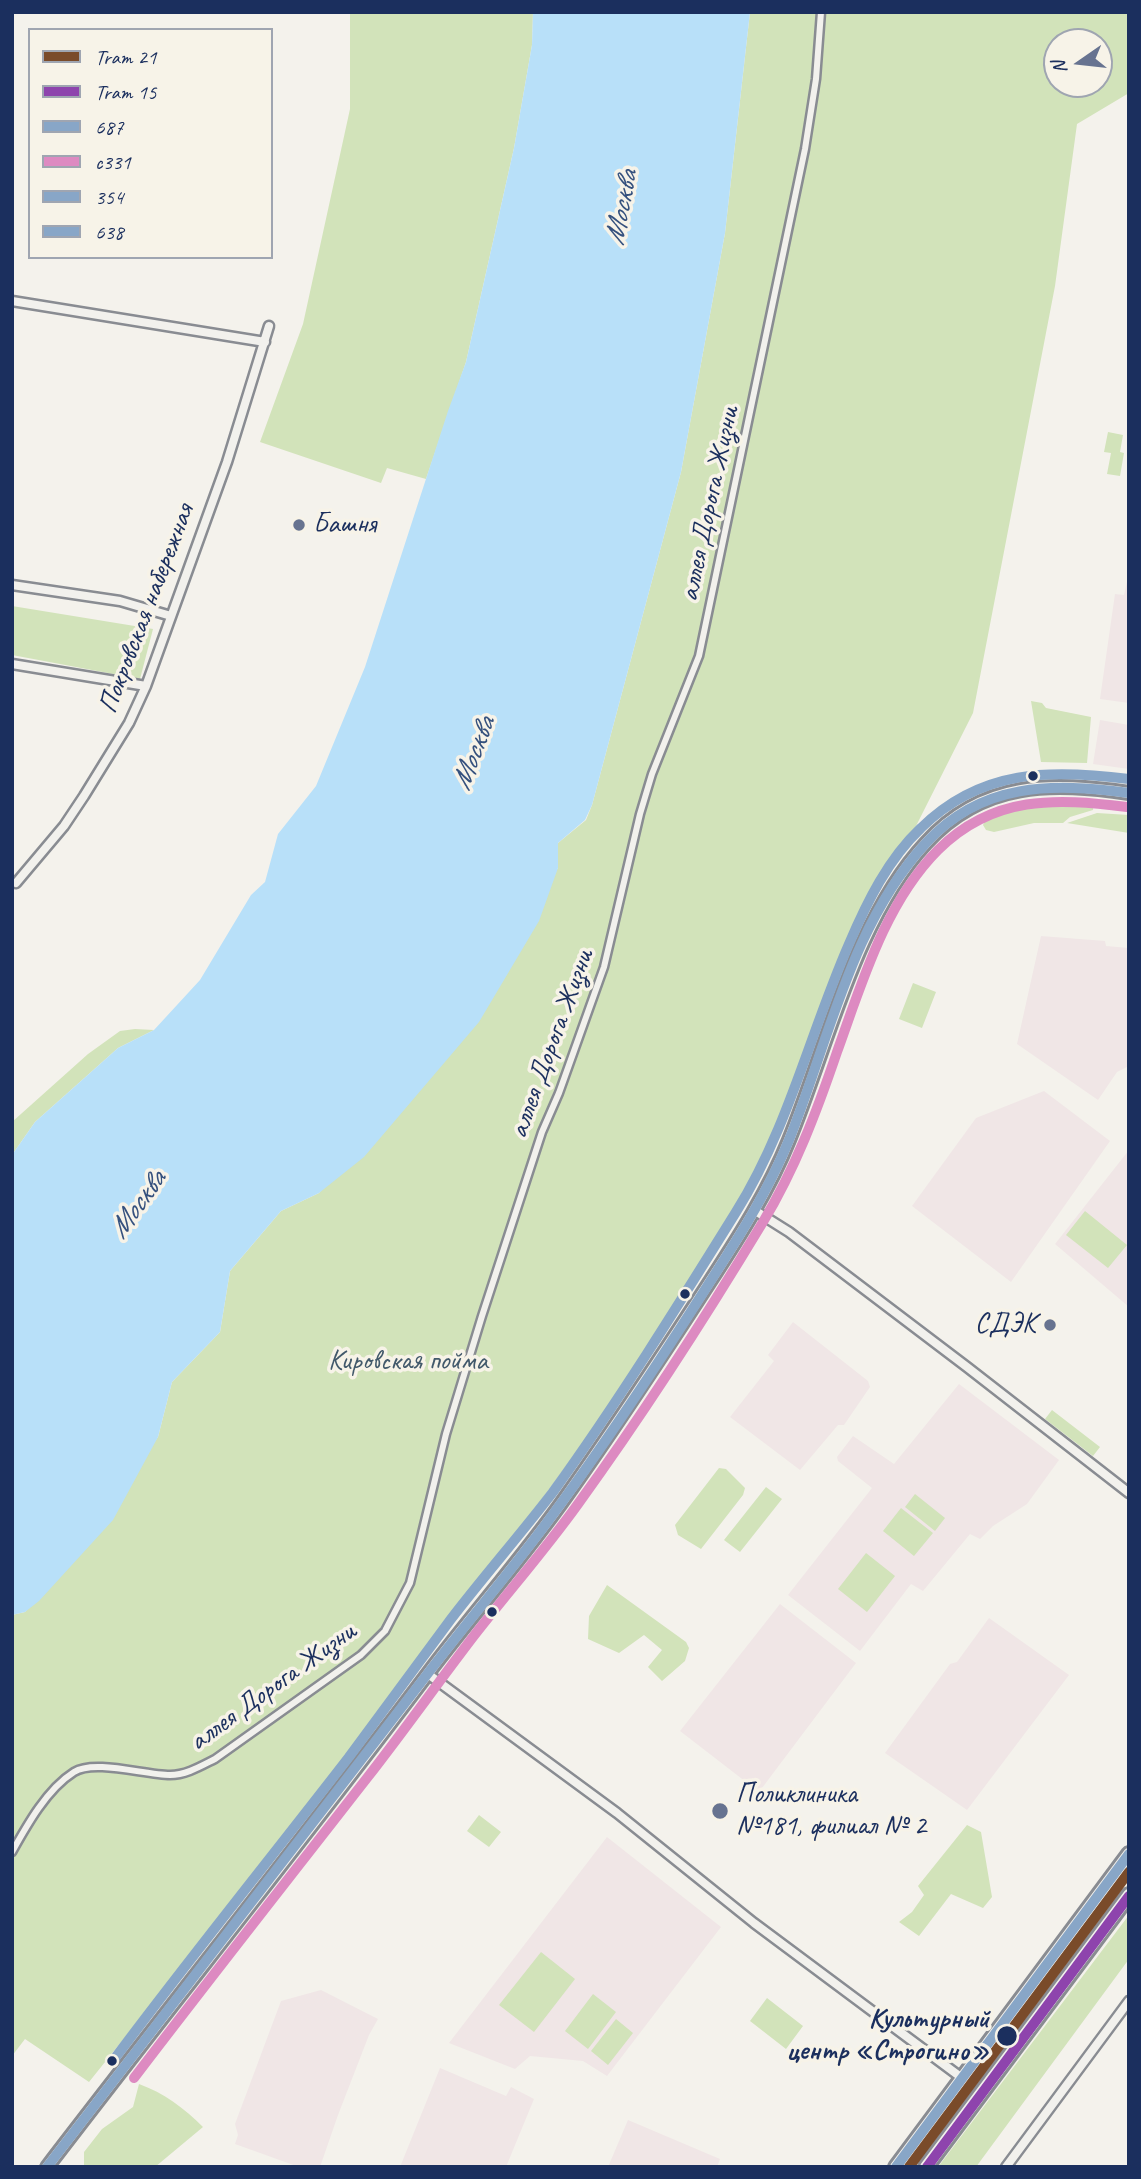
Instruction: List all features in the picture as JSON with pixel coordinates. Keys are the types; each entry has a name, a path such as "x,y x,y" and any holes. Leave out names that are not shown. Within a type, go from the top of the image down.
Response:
{"main road":[{"path":"896,2167 1129,1854"},
{"path":"926,2167 1129,1895"}],"street":[{"name":"аллея Дорога Жизни","path":"12,1852 24,1830 53,1791 76,1770 92,1767 171,1775 194,1770 215,1759 361,1655 385,1631 410,1583 446,1434 482,1316 542,1132 559,1093 604,967 652,774 699,656 804,149 816,79 821,12"},
{"path":"12,301 265,342"},
{"name":"Покровская набережная","path":"16,883 64,826 84,796 129,723 146,686 227,462 269,326"},
{"path":"12,585 120,601 172,615"},
{"path":"12,664 146,686"},
{"path":"47,2167 566,1497 697,1301 772,1180 876,917 889,893 927,841 971,808 999,795 1024,789 1072,785 1129,793"},
{"path":"754,1210 789,1232 1129,1493"},
{"path":"428,1674 617,1813 754,1923 962,2078"},
{"path":"1006,2167 1129,2001"}],"shaded area":[{"path":"1129,573 1129,703 1100,699 1115,594 1124,595"},
{"path":"1100,720 1129,725 1129,769 1093,764"},
{"path":"1041,936 1105,941 1106,946 1129,948 1129,1066 1117,1072 1098,1100 1017,1044"},
{"path":"1044,1091 1110,1141 1011,1282 912,1206 976,1118"},
{"path":"1129,1150 1129,1307 1055,1244"},
{"path":"793,1322 868,1381 870,1387 844,1425 838,1425 800,1470 730,1417 774,1361 768,1355"},
{"path":"959,1384 1059,1460 1027,1504 993,1526 980,1539 970,1534 923,1591 911,1584 860,1651 788,1595 872,1488 838,1461 837,1457 853,1436 894,1464"},
{"path":"780,1604 856,1663 759,1792 680,1731"},
{"path":"989,1618 1069,1675 967,1810 885,1753 950,1664 957,1662"},
{"path":"607,1837 721,1927 607,2076 583,2061 530,2056 515,2069 449,2043"},
{"path":"321,1990 378,2019 369,2035 320,2167 299,2167 235,2144 238,2135 235,2124 281,2001"},
{"path":"440,2068 506,2096 511,2087 534,2099 506,2167 400,2167"},
{"path":"628,2120 720,2159 717,2167 608,2167"}],"green space":[{"path":"350,12 533,12 532,45 514,148 466,362 426,479 387,468 381,483 260,442 303,324 350,109"},
{"name":"Кировская пойма","path":"750,12 1129,12 1129,93 1077,124 1055,286 973,713 914,830 868,903 780,1132 745,1198 649,1353 388,1709 89,2082 25,2039 12,2056 12,1615 25,1612 158,1437 172,1382 220,1332 230,1271 281,1211 319,1193 558,868 558,843 586,820 592,805 681,472 725,233"},
{"path":"1108,432 1123,435 1120,452 1124,453 1120,476 1107,474 1111,453 1104,452"},
{"path":"12,606 153,629 140,679 12,655"},
{"path":"1031,701 1042,703 1046,708 1091,717 1087,763 1041,762"},
{"path":"1064,799 1094,801 1093,810 1070,817 1063,823 1034,823 994,832 986,830 983,825 987,816 1005,809"},
{"path":"1097,813 1129,815 1129,833 1067,823"},
{"path":"913,983 936,992 922,1028 899,1019"},
{"path":"154,1030 118,1048 35,1122 12,1155 12,1122 88,1054 120,1031"},
{"path":"1085,1211 1127,1245 1108,1268 1066,1235"},
{"path":"1052,1410 1100,1447 1093,1456 1045,1419"},
{"path":"719,1468 726,1469 745,1488 743,1495 701,1549 678,1535 675,1525"},
{"path":"766,1487 782,1499 740,1552 724,1540"},
{"path":"915,1494 945,1518 935,1531 905,1507"},
{"path":"901,1508 933,1533 914,1556 883,1531"},
{"path":"866,1553 895,1576 867,1612 838,1589"},
{"path":"607,1585 686,1642 689,1648 685,1661 662,1681 648,1667 662,1650 644,1635 619,1653 588,1639 589,1616"},
{"path":"479,1815 501,1832 489,1847 467,1831"},
{"path":"967,1825 981,1832 992,1897 983,1908 951,1894 919,1936 899,1922 912,1912 924,1895 918,1886"},
{"path":"1129,1915 1129,1959 976,2167 938,2167"},
{"path":"541,1952 575,1979 534,2032 499,2005"},
{"path":"593,1994 616,2012 588,2049 565,2031"},
{"path":"767,1998 803,2026 786,2049 750,2021"},
{"path":"616,2019 633,2033 608,2065 591,2051"},
{"path":"139,2084 173,2102 203,2127 155,2167 84,2167 84,2152 102,2129 133,2107"}],"water":[{"name":"Москва","path":"533,12 750,12 725,233 681,472 592,805 585,820 558,843 558,868 539,921 479,1022 364,1157 319,1193 281,1211 230,1271 220,1332 172,1382 158,1437 113,1520 39,1601 25,1612 12,1615 12,1155 35,1122 118,1048 154,1030 200,980 251,895 265,882 278,834 316,786 365,667 466,362 514,148 532,45"}],"tram line":[{"name":"21","path":"909,2167 1129,1872"},
{"name":"15","path":"927,2167 1129,1896"}],"transit line":[{"name":"354","path":"112,2062 349,1757 451,1619 553,1492 647,1354 754,1180 784,1114 856,928 879,882 898,853 921,828 944,809 968,794 992,784 1044,775 1072,774 1129,779"},
{"name":"687","path":"47,2167 537,1536 642,1386 738,1238 769,1183 789,1140 860,946 900,875 926,843 948,823 971,808 995,798 1046,788 1129,793"},
{"name":"с331","path":"134,2078 565,1521 674,1365 763,1222 785,1181 813,1118 877,945 903,894 919,871 959,832 1003,810 1050,802 1127,807"},
{"name":"638","path":"896,2167 1129,1854"}],"place":[{"name":"Башня","path":"299,525"},
{"name":"СДЭК","path":"1050,1325"},
{"name":"Поликлиника №181, филиал № 2","path":"720,1811"},
{"name":"Культурный центр «Строгино»","path":"1007,2036"}]}
